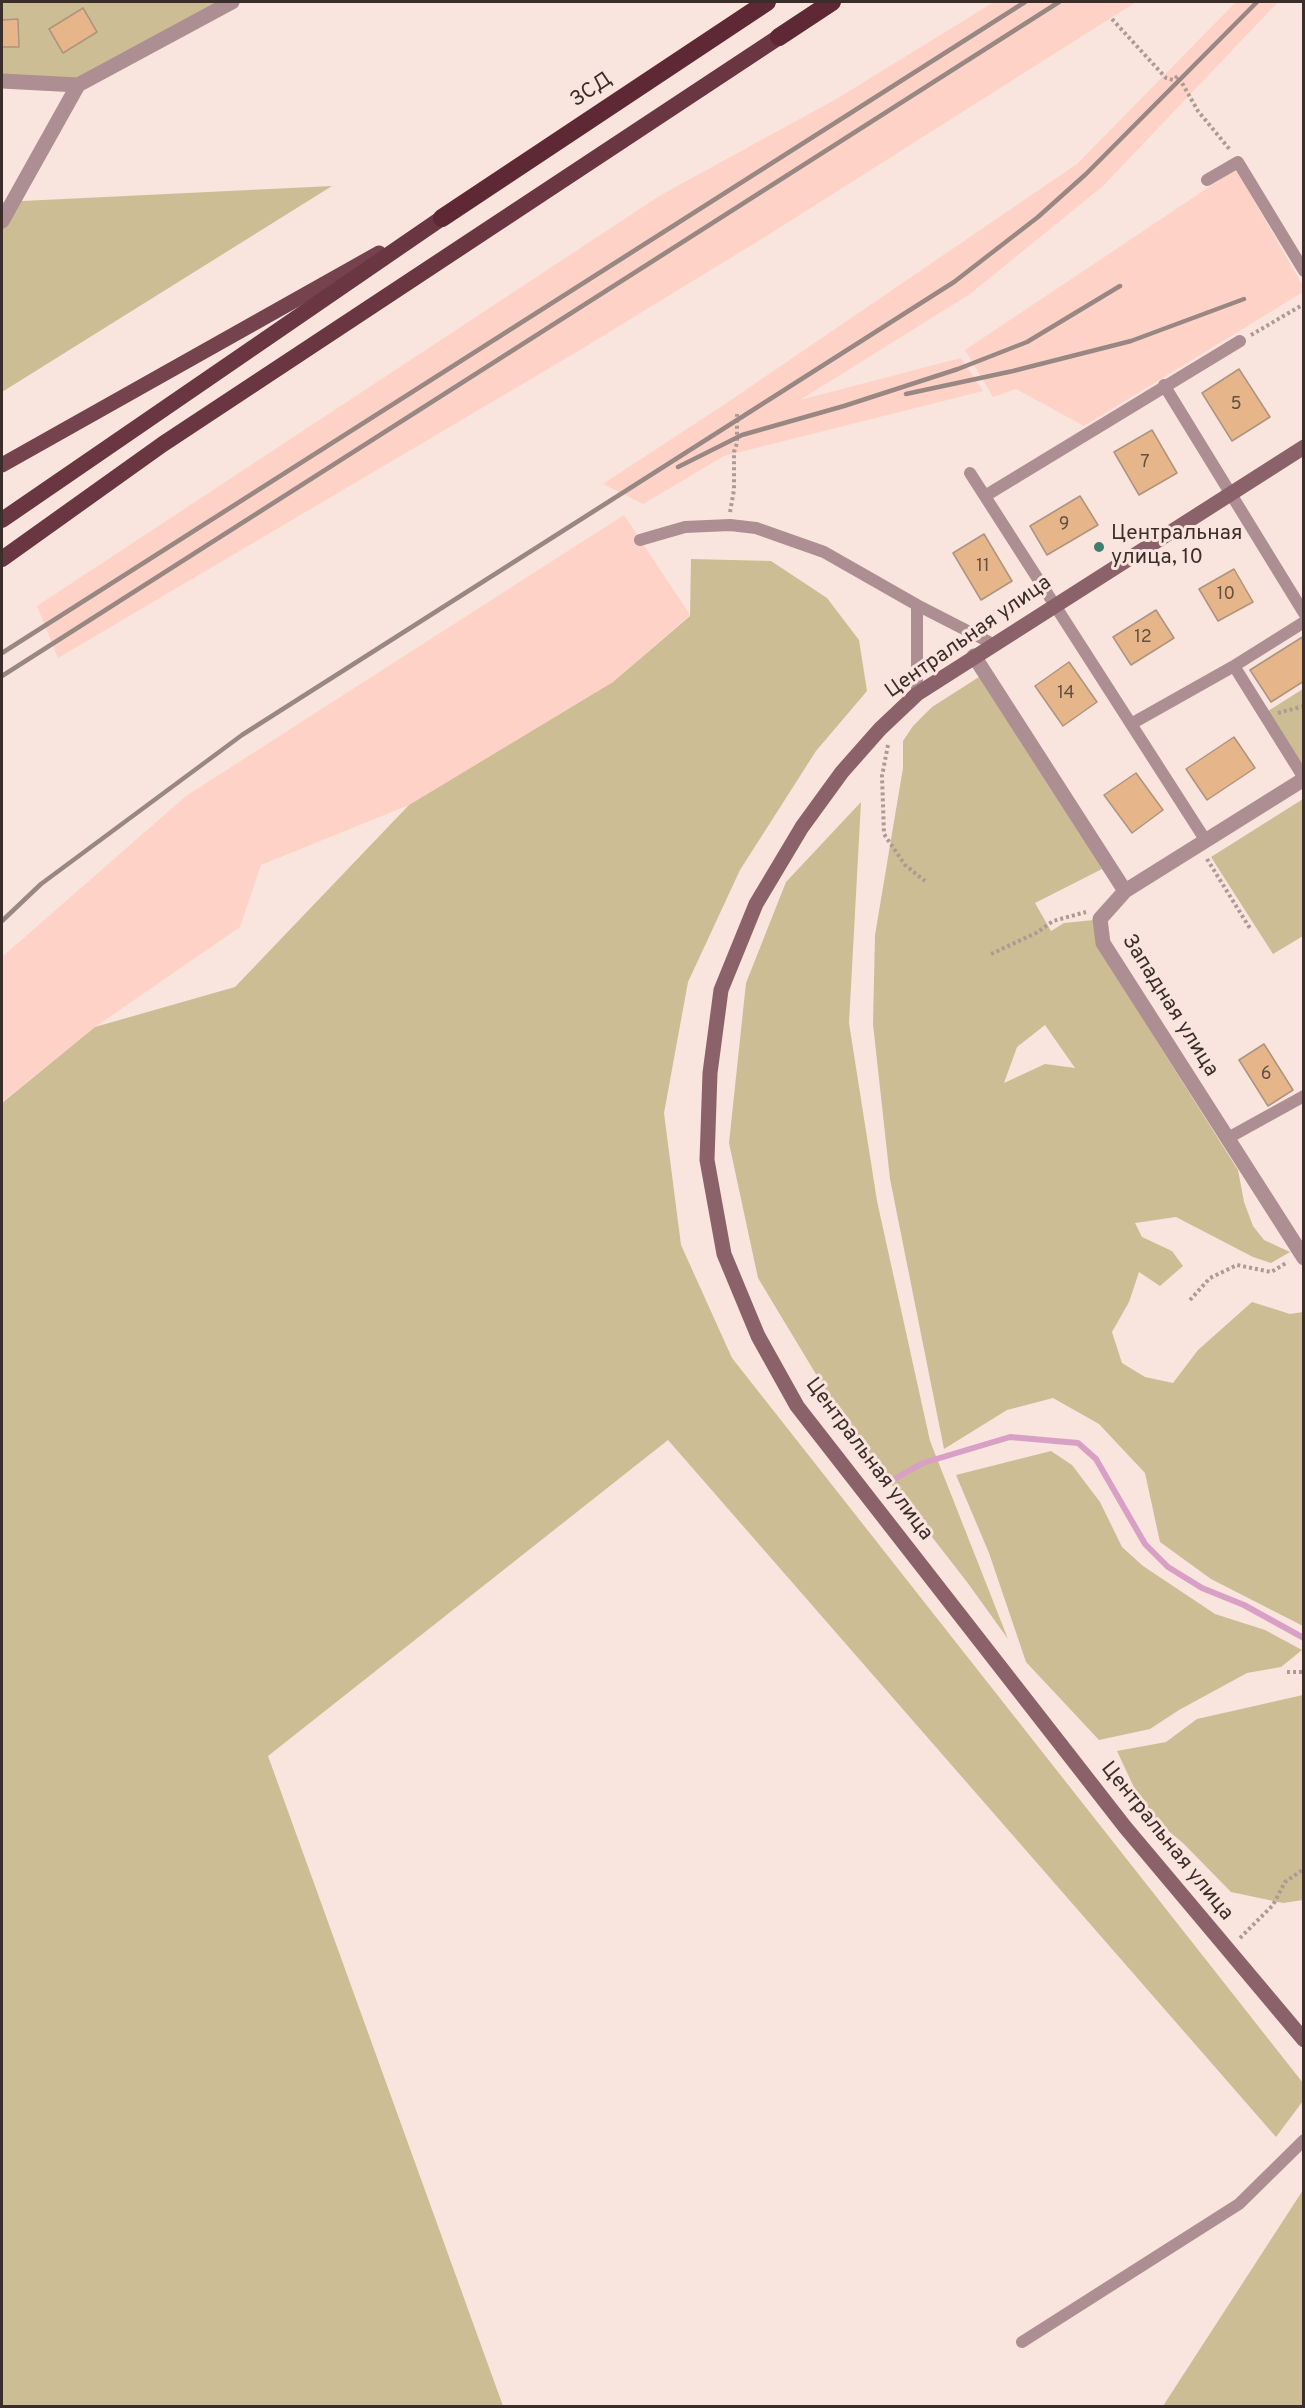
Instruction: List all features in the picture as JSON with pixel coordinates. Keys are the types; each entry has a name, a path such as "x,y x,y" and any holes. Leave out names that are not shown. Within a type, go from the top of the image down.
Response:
{"highway":[{"name":"ЗСД","path":"442,218 767,2"},
{"path":"2,559 164,444 832,2"},
{"path":"2,520 442,218"}],"main road":[{"path":"2,465 442,218"},
{"name":"Центральная улица","path":"1304,447 1054,604 917,694 894,715 842,772 802,827 756,904 721,990 710,1073 707,1160 724,1254 758,1336 797,1406 1125,1827 1304,2040"}],"street":[{"path":"2,81 78,85 232,2"},
{"path":"2,221 78,85"},
{"path":"974,656 1125,891"},
{"path":"1107,910 1125,891 1304,778"},
{"name":"Западная улица","path":"1107,910 1101,919 1103,943 1302,1255"}],"lane":[{"path":"1207,180 1238,162 1304,271"},
{"path":"985,496 1239,341"},
{"path":"1164,385 1304,613"},
{"path":"970,473 1131,724 1203,843"},
{"path":"640,540 685,527 730,525 756,528 824,552 917,605 993,644"},
{"path":"917,605 917,694"},
{"path":"1131,724 1234,666 1304,622"},
{"path":"1234,666 1304,778"},
{"path":"1228,1138 1304,1096"},
{"path":"1022,2342 1239,2204 1304,2140"}],"path":[{"path":"1112,19 1166,78 1173,80 1178,76 1198,111 1227,144 1238,162"},
{"path":"1239,341 1304,304"},
{"path":"730,525 734,452 737,443 737,414"},
{"path":"1267,720 1282,711 1304,706"},
{"path":"894,715 882,776 884,834 894,852 918,878 925,881"},
{"path":"1203,843 1251,930"},
{"path":"991,954 1036,933 1053,921 1107,910"},
{"path":"1190,1300 1210,1278 1224,1270 1237,1265 1271,1272 1302,1255"},
{"path":"1287,1672 1304,1672"},
{"path":"1226,1949 1254,1927 1273,1905 1285,1882 1304,1869"}],"shaded area":[{"path":"2,2 232,2 82,83 2,80"},
{"path":"994,2 1136,2 768,235 570,356 58,658 37,606 661,195 838,98"},
{"path":"1236,2 1278,2 1103,186 970,294 800,400 961,358 983,391 724,456 643,504 603,484 728,402 1077,164"},
{"path":"1236,169 1303,286 1303,292 1084,426 1016,389 993,397 965,350"},
{"path":"332,186 2,392 2,202"},
{"path":"624,515 690,615 613,682 409,805 261,865 240,927 95,1027 2,1102 2,957 186,796"},
{"path":"691,559 771,561 827,598 859,640 867,691 816,751 740,870 688,982 664,1113 681,1245 732,1358 1303,2083 1303,2101 1276,2137 668,1440 268,1756 503,2406 2,2406 2,1103 95,1027 235,987 409,805 613,682 690,616"},
{"path":"979,677 1102,869 1035,903 1051,931 1064,923 1094,920 1096,945 1238,1170 1244,1202 1253,1226 1264,1240 1290,1252 1271,1263 1253,1257 1176,1217 1135,1223 1142,1237 1172,1251 1183,1266 1160,1286 1139,1272 1129,1302 1112,1332 1122,1363 1145,1377 1173,1383 1198,1350 1252,1302 1290,1314 1303,1312 1303,1626 1211,1579 1160,1542 1145,1473 1099,1424 1053,1398 1007,1410 944,1449 890,1179 873,1024 875,935 903,768 903,741 913,726 932,707","holes":["1045,1025 1075,1068 1045,1064 1004,1083 1017,1047"]},
{"path":"1303,689 1303,767 1268,711"},
{"path":"1303,799 1303,936 1273,954 1211,857"},
{"path":"861,802 849,1023 877,1201 930,1441 1008,1639 967,1582 852,1434 758,1278 729,1143 746,983 786,882"},
{"path":"1051,1451 1072,1465 1100,1502 1122,1547 1143,1566 1215,1614 1265,1630 1302,1650 1281,1667 1247,1673 1179,1710 1150,1729 1099,1740 1026,1662 989,1553 956,1475"},
{"path":"1303,1695 1303,1900 1283,1903 1231,1892 1184,1844 1145,1811 1117,1751 1166,1742 1197,1719"},
{"path":"1303,2190 1303,2406 1163,2406"}],"building":[{"path":"83,8 97,32 63,53 49,29"},
{"path":"18,19 19,47 2,47 2,20"},
{"path":"1239,369 1270,417 1232,441 1202,393"},
{"path":"1152,430 1177,473 1139,495 1114,452"},
{"path":"1080,496 1098,525 1047,555 1030,526"},
{"path":"984,534 1012,581 981,600 953,553"},
{"path":"1234,569 1253,602 1218,621 1199,589"},
{"path":"1156,610 1174,638 1131,665 1113,637"},
{"path":"1304,636 1304,681 1271,702 1250,670"},
{"path":"1069,662 1097,702 1063,726 1035,686"},
{"path":"1234,737 1255,768 1207,800 1186,769"},
{"path":"1136,773 1163,810 1132,833 1104,795"},
{"path":"1264,1044 1293,1090 1268,1106 1239,1060"}],"waterway":[{"path":"887,1483 923,1463 1010,1437 1078,1443 1096,1459 1145,1544 1168,1567 1202,1588 1244,1605 1304,1638"}],"railway":[{"path":"2,653 1025,2"},
{"path":"2,676 1059,2"},
{"path":"2,921 41,884 242,735 954,282 1038,217 1086,174 1257,2"},
{"path":"678,467 742,435 844,406 958,369 1027,342 1120,286"},
{"path":"906,394 1013,371 1131,341 1244,299"}],"place":[{"name":"Центральная улица, 10","path":"1099,547"}]}
